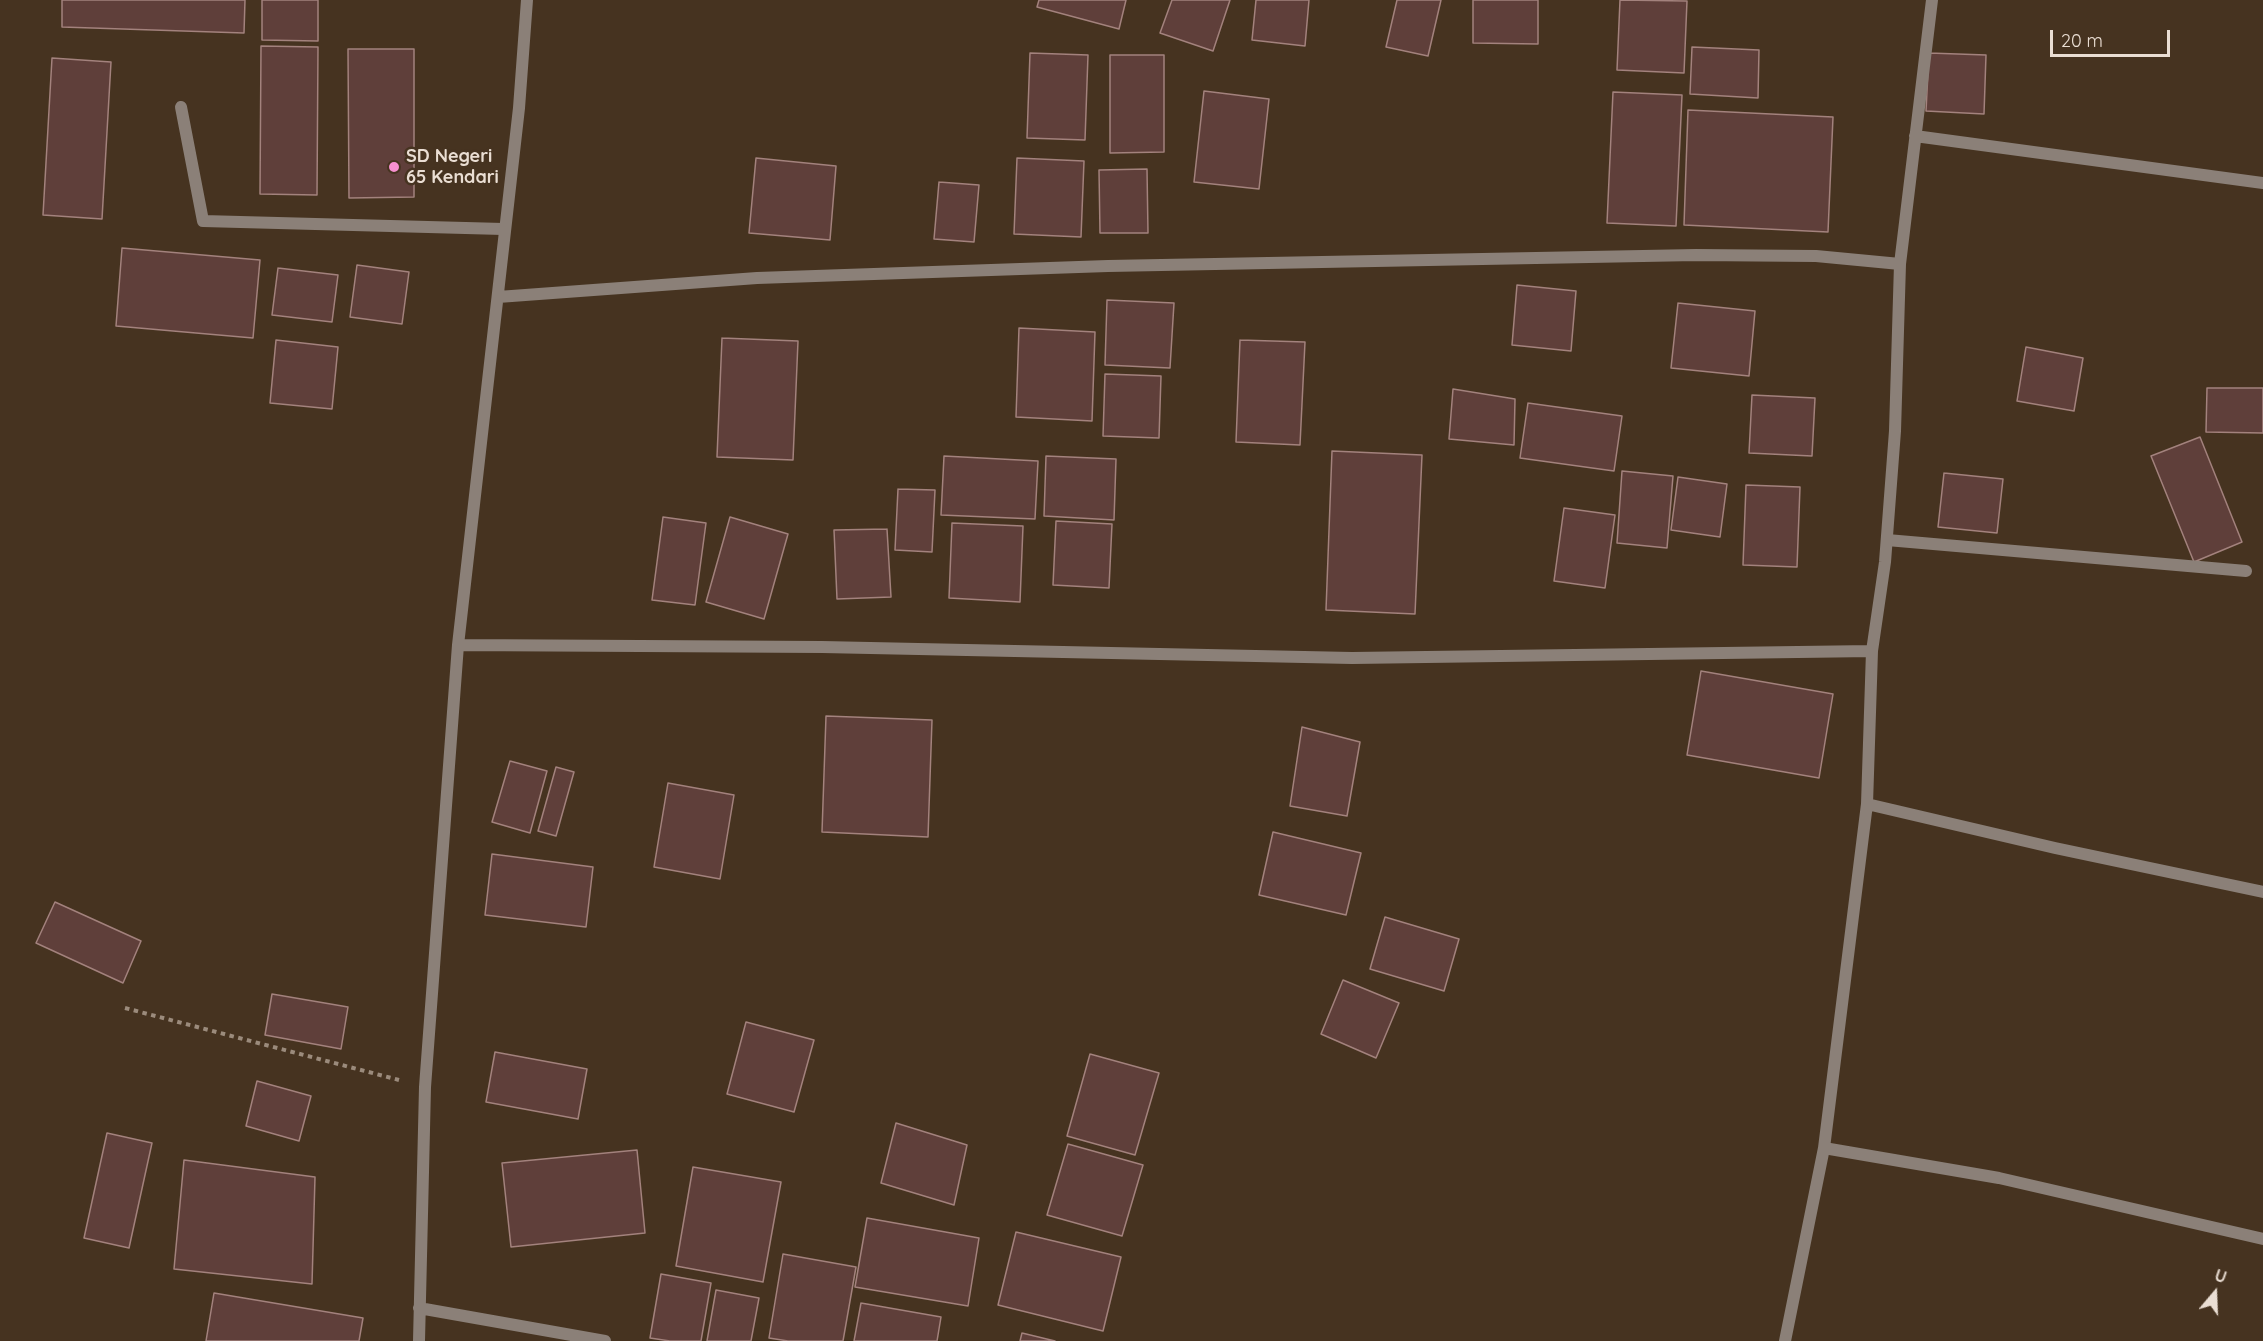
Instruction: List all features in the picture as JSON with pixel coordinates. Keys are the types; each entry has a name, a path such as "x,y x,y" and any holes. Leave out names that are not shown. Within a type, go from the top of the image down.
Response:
{"street":[{"path":"419,1341 425,1087 458,645 498,297 503,229 519,108 527,0"},
{"path":"1785,1341 1824,1148 1867,804 1872,651 1887,540 1895,431 1900,264 1932,0"},
{"path":"181,107 203,221 503,229"},
{"path":"1915,136 2263,183"},
{"path":"498,297 757,278 1120,266 1696,255 1816,256 1900,264"},
{"path":"1887,540 2246,571"},
{"path":"458,645 834,647 1352,658 1872,651"},
{"path":"1867,804 2055,848 2263,892"},
{"path":"1824,1148 1998,1179 2263,1239"},
{"path":"419,1308 605,1341"}],"path":[{"path":"125,1008 425,1087"}],"building":[{"path":"62,0 245,0 244,33 62,27"},
{"path":"262,0 318,0 318,41 262,40"},
{"path":"1039,0 1126,0 1119,29 1037,7"},
{"path":"1172,0 1230,0 1213,51 1160,33"},
{"path":"1256,0 1309,0 1305,46 1252,40"},
{"path":"1397,0 1441,0 1428,56 1386,47"},
{"path":"1473,0 1538,0 1538,44 1473,43"},
{"path":"1620,0 1687,1 1684,73 1617,70"},
{"path":"261,46 318,47 317,195 260,194"},
{"path":"1692,47 1759,50 1758,98 1690,94"},
{"path":"348,49 414,49 414,197 349,198"},
{"path":"1030,53 1088,55 1085,140 1027,138"},
{"path":"1929,53 1986,55 1984,114 1926,111"},
{"path":"1110,55 1164,55 1164,152 1110,153"},
{"path":"52,58 111,62 102,219 43,215"},
{"path":"1204,91 1269,99 1259,189 1194,182"},
{"path":"1613,92 1682,95 1676,226 1607,223"},
{"path":"1688,110 1833,117 1828,232 1684,225"},
{"path":"756,158 836,166 830,240 749,233"},
{"path":"1017,158 1084,161 1081,237 1014,234"},
{"path":"1147,169 1148,233 1100,233 1099,170"},
{"path":"939,182 979,185 974,242 934,239"},
{"path":"122,248 260,260 253,338 116,326"},
{"path":"357,265 409,272 402,324 350,317"},
{"path":"278,268 338,275 332,322 272,315"},
{"path":"1517,285 1576,291 1571,351 1512,345"},
{"path":"1107,300 1174,303 1170,368 1105,365"},
{"path":"1678,303 1755,311 1749,376 1671,368"},
{"path":"1019,328 1095,332 1092,421 1016,417"},
{"path":"722,338 798,341 793,460 717,457"},
{"path":"276,340 338,347 332,409 270,403"},
{"path":"1240,340 1305,342 1300,445 1236,442"},
{"path":"2026,347 2083,358 2074,411 2017,401"},
{"path":"1105,374 1161,376 1159,438 1103,436"},
{"path":"2207,388 2263,388 2263,433 2206,432"},
{"path":"1453,389 1515,399 1514,445 1449,439"},
{"path":"1752,395 1815,398 1812,456 1749,453"},
{"path":"1528,403 1622,416 1614,471 1520,458"},
{"path":"2200,437 2242,542 2194,562 2151,456"},
{"path":"1332,451 1422,455 1415,614 1326,610"},
{"path":"944,456 1038,461 1035,519 941,515"},
{"path":"1046,456 1116,459 1114,520 1044,516"},
{"path":"1622,471 1673,476 1667,548 1617,543"},
{"path":"1944,473 2003,479 1997,533 1938,527"},
{"path":"1678,477 1727,484 1720,537 1671,530"},
{"path":"1746,485 1800,487 1797,567 1743,565"},
{"path":"898,489 935,490 932,552 895,550"},
{"path":"1564,508 1615,515 1605,588 1554,581"},
{"path":"663,517 706,523 695,605 652,600"},
{"path":"730,517 788,534 764,619 706,602"},
{"path":"1056,521 1112,524 1109,588 1053,585"},
{"path":"952,523 1023,526 1020,602 949,598"},
{"path":"887,529 891,597 837,599 834,530"},
{"path":"1701,671 1833,694 1819,778 1687,755"},
{"path":"826,716 932,720 928,837 822,832"},
{"path":"1302,727 1360,742 1347,816 1290,806"},
{"path":"510,761 547,771 530,833 492,822"},
{"path":"556,767 574,772 556,836 538,831"},
{"path":"668,783 734,795 720,879 654,867"},
{"path":"1273,832 1361,853 1346,915 1259,895"},
{"path":"492,854 593,867 586,927 485,915"},
{"path":"55,902 141,941 123,983 36,943"},
{"path":"1385,917 1459,939 1444,991 1370,969"},
{"path":"1343,980 1399,1003 1376,1058 1321,1034"},
{"path":"272,994 348,1007 341,1049 265,1035"},
{"path":"746,1022 814,1040 794,1112 727,1094"},
{"path":"495,1052 587,1069 578,1119 486,1102"},
{"path":"1090,1054 1159,1073 1135,1155 1067,1136"},
{"path":"257,1081 311,1096 299,1141 246,1126"},
{"path":"896,1123 967,1145 954,1205 881,1183"},
{"path":"107,1133 152,1143 129,1248 84,1238"},
{"path":"1068,1144 1143,1165 1122,1236 1047,1215"},
{"path":"637,1150 645,1233 511,1247 502,1163"},
{"path":"184,1160 315,1177 312,1284 174,1269"},
{"path":"693,1167 781,1182 763,1282 676,1266"},
{"path":"867,1218 979,1238 968,1306 855,1287"},
{"path":"1016,1232 1121,1257 1103,1331 998,1305"},
{"path":"783,1254 856,1267 843,1341 788,1341 769,1338"},
{"path":"661,1274 711,1283 701,1341 670,1341 650,1338"},
{"path":"716,1290 759,1298 751,1341 707,1341"},
{"path":"214,1293 363,1318 359,1341 206,1341"},
{"path":"861,1303 941,1317 937,1341 854,1341"},
{"path":"1022,1333 1055,1341 1020,1341"}],"place":[{"name":"SD Negeri 65 Kendari","path":"394,167"}]}
